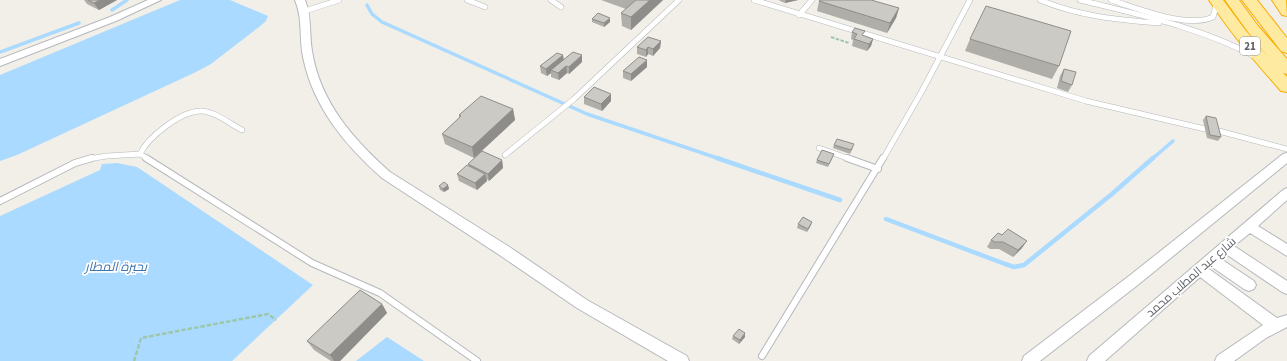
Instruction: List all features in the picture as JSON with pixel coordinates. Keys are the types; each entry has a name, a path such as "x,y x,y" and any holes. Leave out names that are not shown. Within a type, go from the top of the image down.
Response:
{"highway":[{"path":"1220,0 1253,29 1287,69"},
{"name":"21","path":"1220,0 1238,32 1261,60 1287,87"},
{"path":"1249,0 1287,48"}],"street":[{"path":"0,63 113,20 156,0"},
{"path":"303,6 307,51 318,91 339,128 369,160 386,175 506,252 582,304 682,361"},
{"path":"1029,361 1134,280 1286,157"},
{"name":"شارع عبد المطلب محمد","path":"1094,361 1287,193"},
{"path":"1249,226 1287,251"},
{"path":"1225,247 1287,288"},
{"path":"1211,259 1249,285"},
{"path":"1199,269 1282,324"},
{"path":"1222,361 1257,336 1282,324"}],"lane":[{"path":"303,6 339,0"},
{"path":"467,0 485,7"},
{"path":"551,0 562,7"},
{"path":"505,155 574,99 679,0"},
{"path":"754,0 799,15 1086,101 1205,129"},
{"path":"799,15 812,0"},
{"path":"762,356 878,169 942,57 970,0"},
{"path":"1040,0 1087,16 1205,28"},
{"path":"1080,0 1089,1 1175,24"},
{"path":"1111,0 1199,22 1207,21 1212,18 1220,0"},
{"path":"1124,0 1172,16"},
{"path":"1199,22 1205,28 1261,60"},
{"path":"140,154 146,143 157,133 184,117 201,111 208,112 242,130"},
{"path":"1215,130 1286,157"},
{"path":"819,148 878,169"},
{"path":"0,201 75,163 115,154 140,154 312,263 320,265 380,293 477,361"}],"path":[{"path":"830,37 849,43"},
{"path":"134,361 141,338 268,314 276,320"}],"water":[{"path":"180,0 230,0 268,16 266,21 259,27 211,64 17,155 0,161 0,75"},
{"name":"بحيرة المطار","path":"117,163 137,167 313,285 232,361 0,361 0,216 100,170 102,164"},
{"path":"387,337 424,361 356,361"}],"building":[{"path":"88,0 100,0 94,3"},
{"path":"636,0 650,0 631,17 621,13"},
{"path":"871,0 899,8 890,23 819,1"},
{"path":"986,6 1071,31 1059,66 970,39"},
{"path":"598,13 610,18 604,23 592,19"},
{"path":"855,28 865,31 862,35 873,39 869,44 854,39 857,34 852,32"},
{"path":"648,37 661,41 653,49 648,47 646,50 637,47"},
{"path":"573,52 582,55 569,67 566,66 558,73 551,70"},
{"path":"557,53 563,55 546,69 540,66"},
{"path":"639,57 647,60 631,74 623,71"},
{"path":"1064,69 1076,72 1072,85 1061,81"},
{"path":"594,87 611,94 601,104 584,97"},
{"path":"481,96 513,109 472,147 442,134 461,116 459,115"},
{"path":"1206,116 1216,118 1221,137 1210,135"},
{"path":"837,139 854,144 851,150 834,145"},
{"path":"822,150 834,154 829,164 817,160"},
{"path":"482,151 502,160 488,174 468,164"},
{"path":"467,165 485,174 475,183 457,174"},
{"path":"444,182 448,185 443,189 439,186"},
{"path":"803,217 812,222 808,229 798,224"},
{"path":"1008,229 1027,241 1018,250 1003,242 995,242 991,240 998,233 1002,235"},
{"path":"360,290 382,304 330,355 307,341"},
{"path":"739,329 745,333 740,340 733,336"}],"waterway":[{"path":"112,10 127,0"},
{"path":"367,5 372,14 382,22 587,114 720,159"},
{"path":"0,52 79,23"},
{"path":"1152,159 1173,141"},
{"path":"717,158 840,200"},
{"path":"886,219 1005,264 1014,267 1024,265 1112,194 1153,158"}]}
